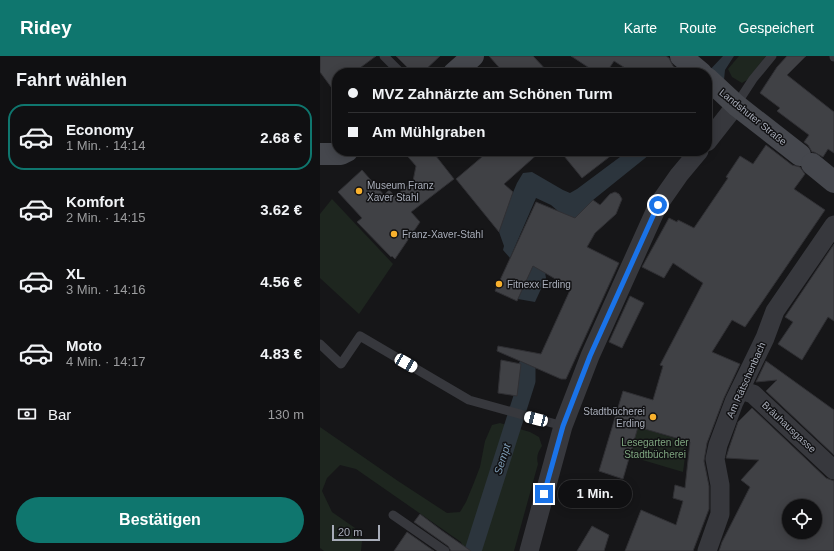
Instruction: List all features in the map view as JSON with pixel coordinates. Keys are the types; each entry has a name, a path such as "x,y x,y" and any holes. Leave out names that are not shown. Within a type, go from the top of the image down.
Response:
{"street":[{"path":"460,68 473,56"},
{"name":"Landshuter Straße","path":"681,56 695,68"},
{"name":"Landshuter Straße","path":"712,83 834,182"},
{"path":"712,133 730,99"},
{"path":"320,154 332,154"},
{"path":"529,551 563,426 590,356 658,205 695,156"},
{"name":"Am Rätschenbach","path":"707,551 720,514 720,485 715,460 718,445 734,402 765,338 775,311 834,224"},
{"name":"Bräuhausgasse","path":"740,390 753,394 834,470"}],"lane":[{"path":"384,56 396,68"},
{"path":"730,99 753,79 772,56"},
{"path":"320,344 341,364 360,336 469,400 563,426"},
{"path":"393,515 445,551"}],"green space":[{"path":"739,56 766,56 747,80 742,83 732,77 728,69"},
{"path":"332,199 393,264 359,314 320,278 320,214"},
{"path":"500,423 530,432 539,437 542,446 539,450 537,459 538,464 514,551 464,551 461,542 356,469 340,465 327,478 322,491 332,512 355,528 362,541 361,551 324,551 320,548 320,427 447,513 460,512 466,502 480,467 485,441 492,425"},
{"name":"Lesegarten der Stadtbücherei","path":"638,427 687,442 683,472 629,456"}],"shaded area":[{"path":"723,56 734,56 725,70 724,80 712,94 712,68"},
{"path":"621,156 648,156 593,200 575,219 551,227 558,211 551,205 536,198 510,258 503,250 504,246 499,232 509,202 523,173 532,172 570,193"},
{"path":"541,248 546,278 535,302 518,299"}],"building":[{"path":"320,56 376,56 360,68 332,68 332,88 320,72"},
{"path":"396,56 440,56 427,68 408,68"},
{"path":"489,56 533,56 544,68 500,68"},
{"path":"571,56 666,56 676,68 625,68 614,61 609,68 589,68"},
{"path":"787,56 806,56 787,75 834,112 834,153 828,149 823,157 812,152 808,145 804,142 809,135 777,111 780,108 760,93 777,67"},
{"path":"766,145 792,165 800,167 805,174 794,189 825,210 745,327 732,320 712,352 740,364 724,398 707,443 704,461 709,486 709,509 693,551 625,551 641,510 676,525 683,501 673,498 675,485 685,488 690,442 638,427 623,479 599,471 623,391 653,400 663,366 660,365 703,283 673,263 664,278 642,267 669,218 677,222 678,220 694,228 728,178 726,177 740,156 753,164"},
{"path":"407,156 436,156 454,179 411,212 420,222 395,259 392,256 391,257 357,222 362,218 338,192 362,170 384,195 389,190 395,196 413,181 416,166"},
{"path":"483,156 535,156 504,184 513,192 499,232 456,179"},
{"path":"564,156 611,156 582,178"},
{"path":"615,192 619,194 622,199 616,214 595,233 587,247 619,263 566,379 561,379 497,351 498,346 541,354 571,288 533,266 517,301 495,291 536,202 575,218 593,200 600,205 610,194"},
{"path":"834,244 834,321 828,317 802,360 778,344 793,322 785,317"},
{"path":"630,296 644,303 622,348 609,342"},
{"path":"501,360 521,364 517,396 498,393"},
{"path":"766,361 834,410 834,455 766,391 777,380 756,382"},
{"path":"752,408 826,478 834,481 834,551 719,551 722,542 750,487 741,480 759,460 726,458 738,422"},
{"path":"420,514 471,551 451,551 448,546 414,522"},
{"path":"592,526 609,535 604,551 577,551"},
{"path":"407,532 434,551 394,551"}],"waterway":[{"name":"Sempt","path":"473,551 527,381 527,366"}],"place":[{"name":"Museum Franz Xaver Stahl","path":"359,191"},
{"name":"Franz-Xaver-Stahl","path":"394,234"},
{"name":"Fitnexx Erding","path":"499,284"},
{"name":"Stadtbücherei Erding","path":"653,417"}],"route":[{"path":"544,494 563,426 590,356 658,205"}]}
